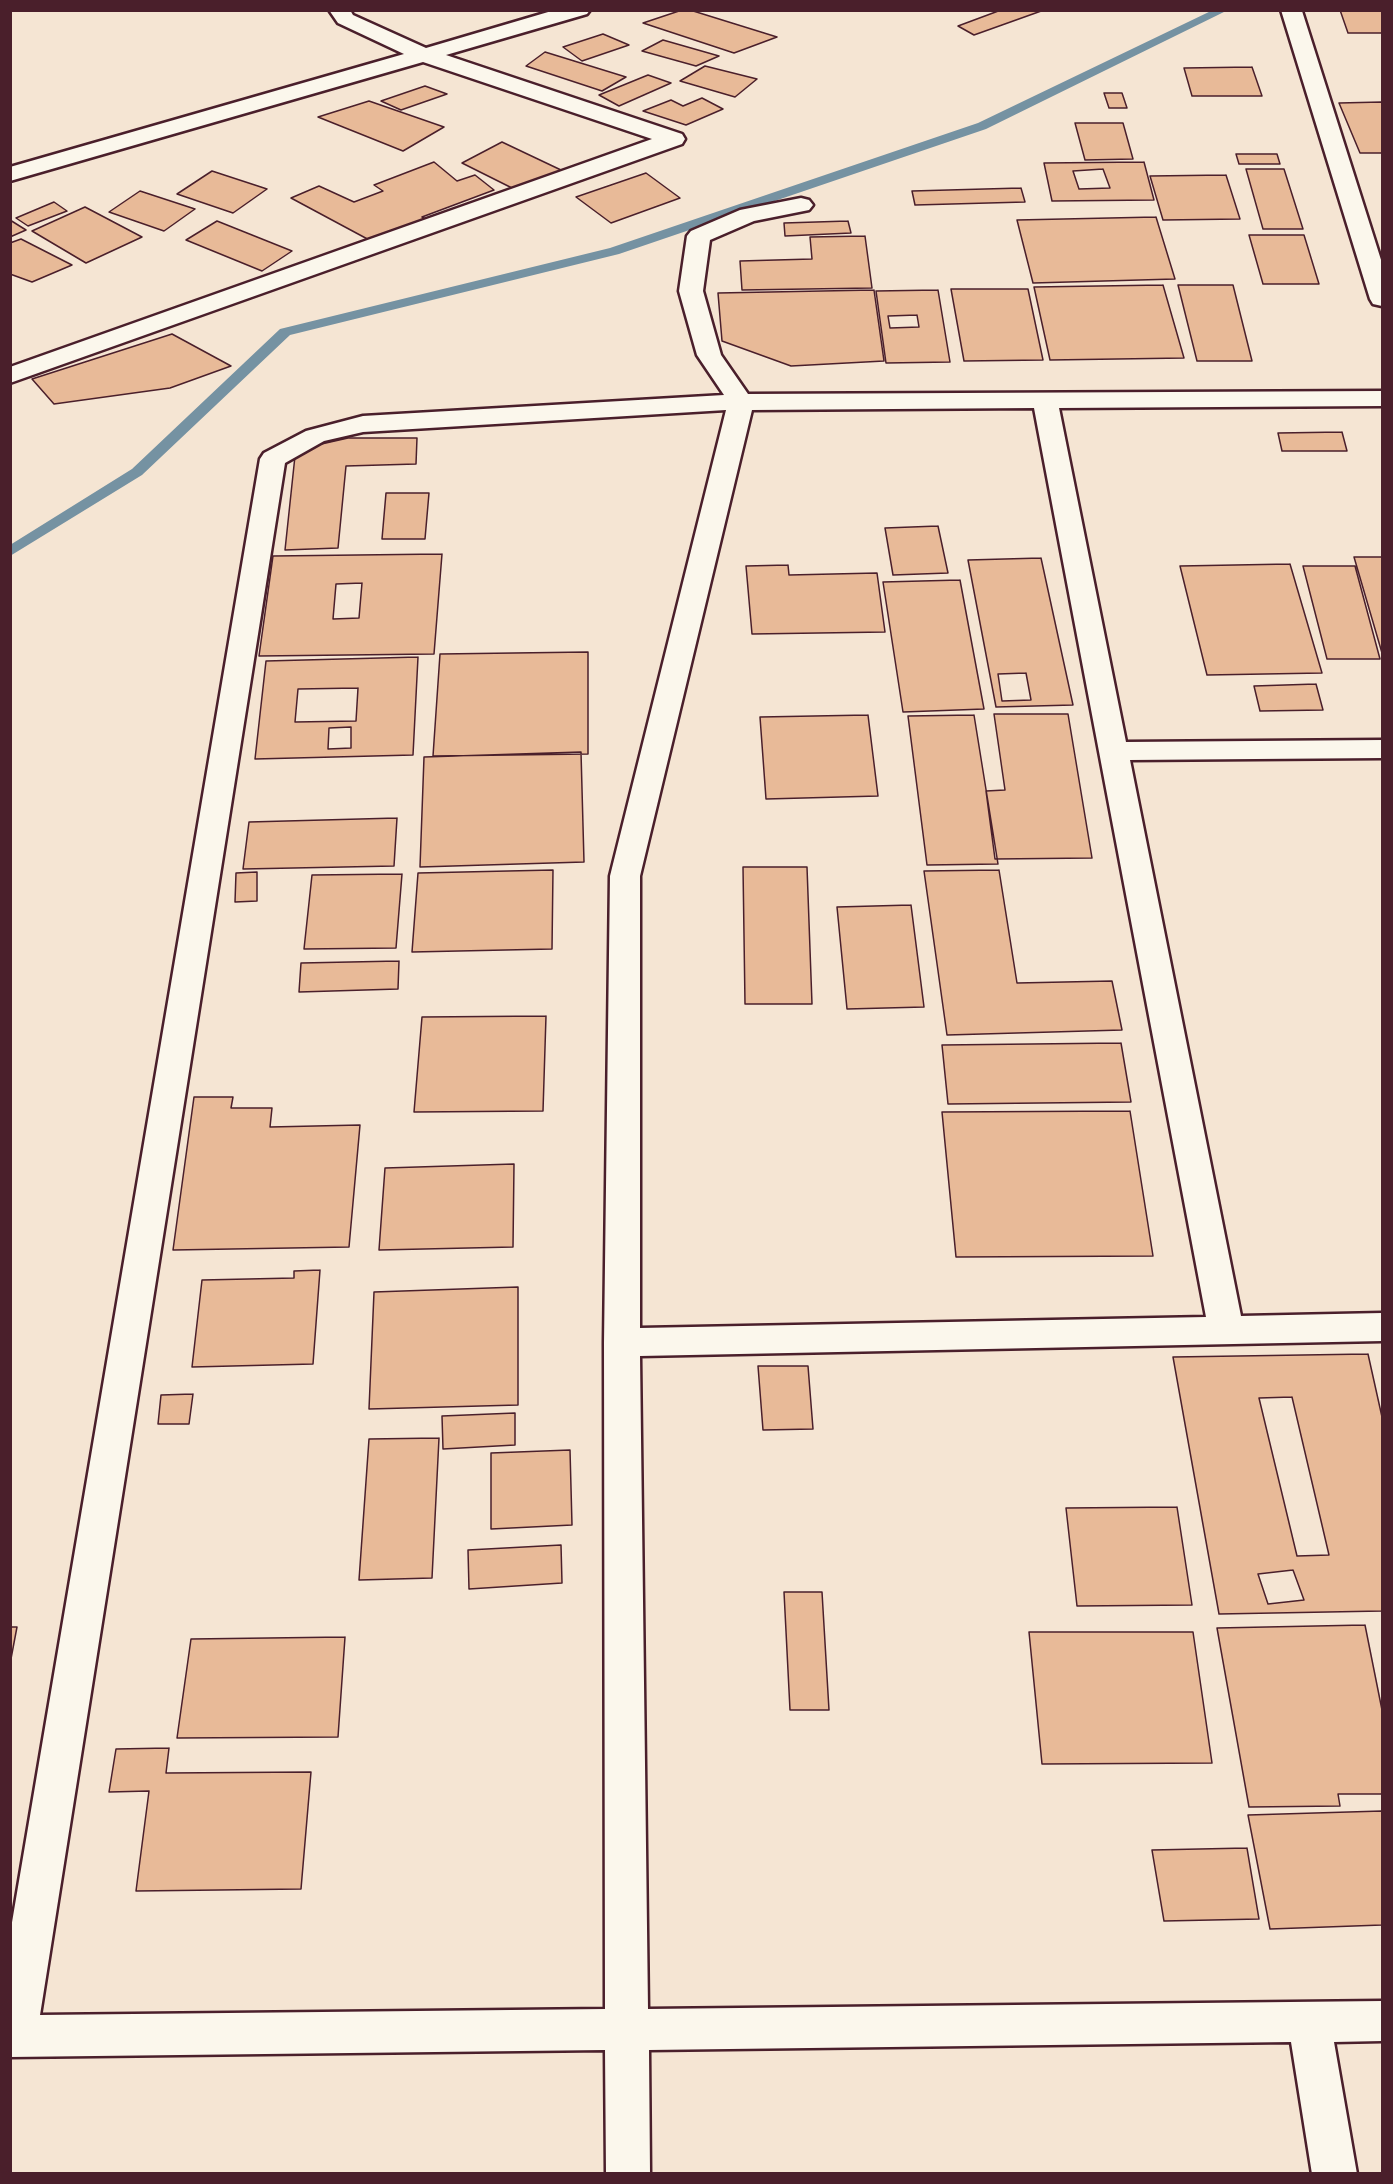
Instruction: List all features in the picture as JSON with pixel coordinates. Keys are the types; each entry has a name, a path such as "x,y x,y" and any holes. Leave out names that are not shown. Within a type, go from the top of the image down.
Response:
{"street":[{"path":"10,376 674,139 424,55 345,19 339,10"},
{"path":"10,174 580,10"},
{"path":"1291,11 1383,299"},
{"path":"628,2174 629,2030 622,1342 624,876 741,402 709,355 691,291 699,236 748,215 801,205"},
{"path":"1383,398 741,402 363,424 315,436 273,459 13,2036 1383,2021"},
{"path":"1045,400 1226,1330"},
{"path":"1113,751 1383,749"},
{"path":"622,1342 1383,1327"},
{"path":"1310,2022 1335,2174"}],"building":[{"path":"682,10 690,10 777,37 734,53 643,23"},
{"path":"1001,10 1044,10 974,35 958,26"},
{"path":"1340,10 1382,10 1382,33 1348,33"},
{"path":"603,34 629,45 582,61 563,47"},
{"path":"663,40 719,56 696,66 642,51"},
{"path":"545,52 626,77 602,91 526,66"},
{"path":"705,66 757,79 735,97 680,81"},
{"path":"1252,67 1262,96 1192,96 1184,68"},
{"path":"648,75 671,83 619,106 599,95"},
{"path":"425,86 447,94 401,110 381,101"},
{"path":"1104,93 1122,93 1127,108 1109,108"},
{"path":"702,98 723,109 686,125 643,111 671,100 683,106"},
{"path":"369,101 444,127 403,151 318,117"},
{"path":"1382,102 1382,153 1360,153 1339,103"},
{"path":"1075,123 1123,123 1133,159 1085,160"},
{"path":"502,142 561,170 520,192 462,163"},
{"path":"1236,154 1277,154 1280,164 1239,164"},
{"path":"434,162 457,181 475,175 494,190 422,217 427,220 373,242 291,198 319,186 354,202 383,191 374,185"},
{"path":"1144,162 1154,200 1052,201 1044,163","holes":["1103,169 1110,188 1079,189 1073,171"]},
{"path":"1246,169 1284,169 1303,229 1263,229"},
{"path":"212,171 267,189 233,213 177,194"},
{"path":"646,173 680,198 611,223 576,197"},
{"path":"1226,175 1240,219 1163,220 1150,176"},
{"path":"1021,188 1025,202 915,205 912,191"},
{"path":"140,191 195,209 164,231 109,212"},
{"path":"54,202 67,211 28,226 16,218"},
{"path":"85,207 142,237 86,263 32,231"},
{"path":"1156,217 1175,279 1033,283 1017,220"},
{"path":"10,220 26,230 10,237"},
{"path":"217,221 292,251 262,271 186,240"},
{"path":"848,221 851,233 785,236 784,223"},
{"path":"1249,235 1304,235 1319,284 1263,284"},
{"path":"865,236 872,288 742,290 740,261 812,259 810,237"},
{"path":"21,239 72,265 32,282 10,274 10,243"},
{"path":"1163,285 1184,358 1050,360 1034,287"},
{"path":"1178,285 1233,285 1252,361 1197,361"},
{"path":"951,289 1028,289 1043,360 964,361"},
{"path":"874,290 884,361 791,366 722,341 718,293"},
{"path":"938,290 950,362 886,363 876,291","holes":["917,315 919,327 890,328 888,316"]},
{"path":"172,334 231,366 170,388 54,404 32,379"},
{"path":"1342,432 1347,451 1282,451 1278,433"},
{"path":"348,438 417,438 416,464 346,466 338,548 285,550 295,456 317,445"},
{"path":"386,493 429,493 425,539 382,539"},
{"path":"938,526 948,573 893,575 885,528"},
{"path":"442,554 434,654 259,656 273,556","holes":["362,583 359,618 333,619 336,584"]},
{"path":"1354,557 1382,557 1382,653"},
{"path":"1041,558 1073,705 996,707 968,560","holes":["1026,673 1031,700 1002,701 998,674"]},
{"path":"1290,564 1322,673 1207,675 1180,566"},
{"path":"788,565 789,575 877,573 885,632 752,634 746,566"},
{"path":"1303,566 1355,566 1380,659 1327,659"},
{"path":"960,580 984,709 903,712 883,582"},
{"path":"588,652 588,754 433,756 440,654"},
{"path":"418,657 413,755 255,759 266,661","holes":["358,688 356,721 295,722 298,689","351,727 351,748 328,749 329,728"]},
{"path":"1316,684 1323,710 1260,711 1254,686"},
{"path":"994,714 1068,714 1092,858 995,859 986,791 1005,790"},
{"path":"868,715 878,796 766,799 760,717"},
{"path":"974,715 998,864 927,865 908,716"},
{"path":"581,752 584,862 420,867 424,757"},
{"path":"397,818 394,866 243,869 249,822"},
{"path":"743,867 807,867 812,1004 745,1004"},
{"path":"553,870 552,949 412,952 418,873"},
{"path":"999,870 1017,983 1112,981 1122,1030 947,1035 924,871"},
{"path":"257,872 257,901 235,902 236,873"},
{"path":"402,874 396,948 304,949 312,875"},
{"path":"911,905 924,1007 847,1009 837,907"},
{"path":"399,961 398,989 299,992 301,963"},
{"path":"546,1016 543,1111 414,1112 422,1017"},
{"path":"1121,1043 1131,1102 948,1104 942,1045"},
{"path":"194,1097 233,1097 231,1108 272,1108 270,1127 360,1125 349,1247 173,1250"},
{"path":"1130,1111 1153,1256 956,1257 942,1112"},
{"path":"514,1164 513,1247 379,1250 385,1168"},
{"path":"320,1270 313,1364 192,1367 202,1280 294,1278 294,1271"},
{"path":"518,1287 518,1405 369,1409 374,1292"},
{"path":"1368,1354 1382,1417 1382,1611 1219,1614 1173,1357","holes":["1292,1397 1329,1555 1297,1556 1259,1398","1293,1570 1304,1600 1268,1604 1258,1574"]},
{"path":"758,1366 808,1366 813,1429 763,1430"},
{"path":"193,1394 189,1424 158,1424 161,1395"},
{"path":"515,1413 515,1445 443,1449 442,1416"},
{"path":"439,1438 432,1578 359,1580 369,1439"},
{"path":"570,1450 572,1525 491,1529 491,1453"},
{"path":"1177,1507 1192,1605 1077,1606 1066,1508"},
{"path":"561,1545 562,1583 469,1589 468,1550"},
{"path":"784,1592 822,1592 829,1710 790,1710"},
{"path":"1365,1625 1382,1710 1382,1794 1338,1794 1340,1806 1249,1807 1217,1628"},
{"path":"10,1627 17,1627 10,1664"},
{"path":"1029,1632 1193,1632 1212,1763 1042,1764"},
{"path":"345,1637 338,1737 177,1738 191,1639"},
{"path":"169,1748 166,1773 311,1772 301,1889 136,1891 149,1791 109,1792 116,1749"},
{"path":"1382,1811 1382,1925 1270,1929 1248,1815"},
{"path":"1247,1848 1259,1919 1164,1921 1152,1850"}],"waterway":[{"path":"10,552 137,472 285,332 614,251 982,126 1223,10"}]}
